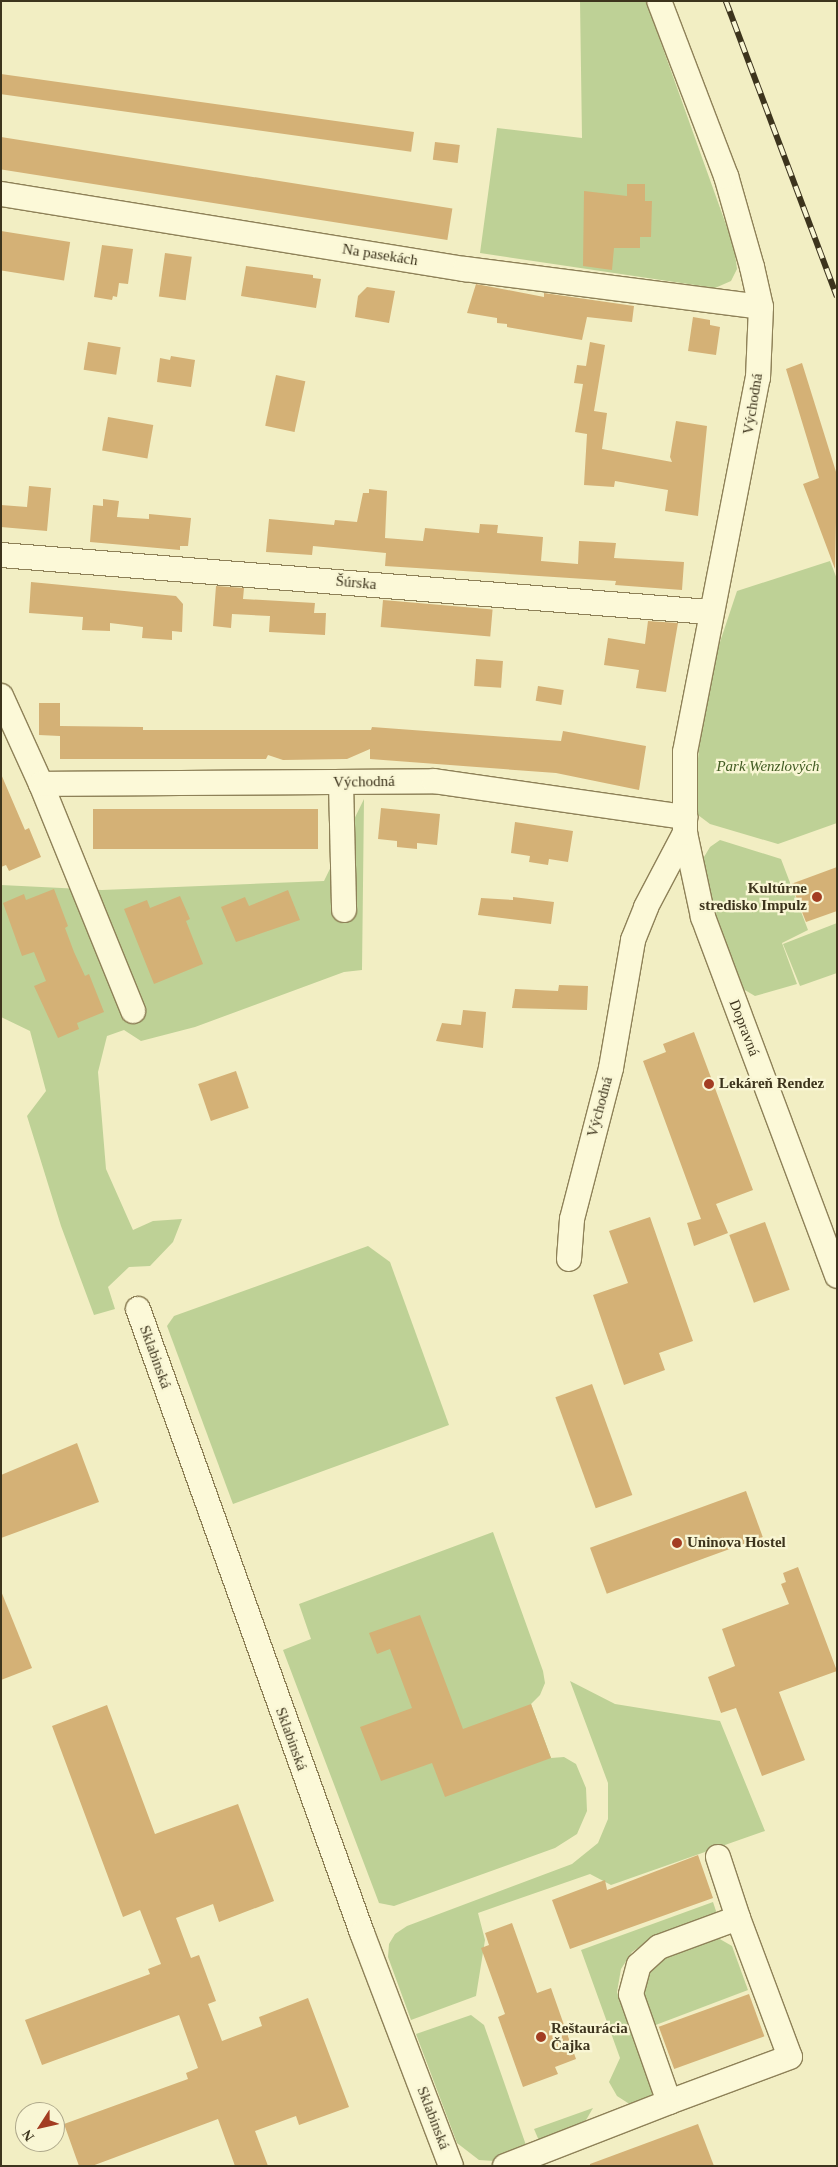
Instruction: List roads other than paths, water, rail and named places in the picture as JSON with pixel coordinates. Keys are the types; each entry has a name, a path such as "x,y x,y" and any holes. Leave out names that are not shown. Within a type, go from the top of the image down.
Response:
{"street":[{"name":"Východná","path":"568,1259 572,1219 611,1068 633,940 646,907 685,825 685,752 710,612 751,424 758,378 761,306 726,176 659,1"},
{"name":"Na pasekách","path":"1,194 464,269 761,306"},
{"name":"Šúrska","path":"1,555 710,612"},
{"path":"1,696 41,784 133,1011"},
{"name":"Východná","path":"41,784 434,781 685,825"},
{"path":"341,783 344,910"},
{"name":"Dopravná","path":"685,825 703,917 837,1276"},
{"name":"Sklabinská","path":"138,1309 362,1933 451,2166"},
{"path":"505,2166 790,2057 738,1918 718,1857"},
{"path":"669,2102 631,1994 639,1965 659,1948 738,1918"}],"railway":[{"path":"726,1 837,297"}],"place":[{"name":"Kultúrne stredisko Impulz","path":"817,897"},
{"name":"Lekáreň Rendez","path":"709,1084"},
{"name":"Uninova Hostel","path":"677,1543"},
{"name":"Reštaurácia Čajka","path":"541,2037"}],"park label":[{"name":"Park Wenzlových","path":"768,767"}]}
